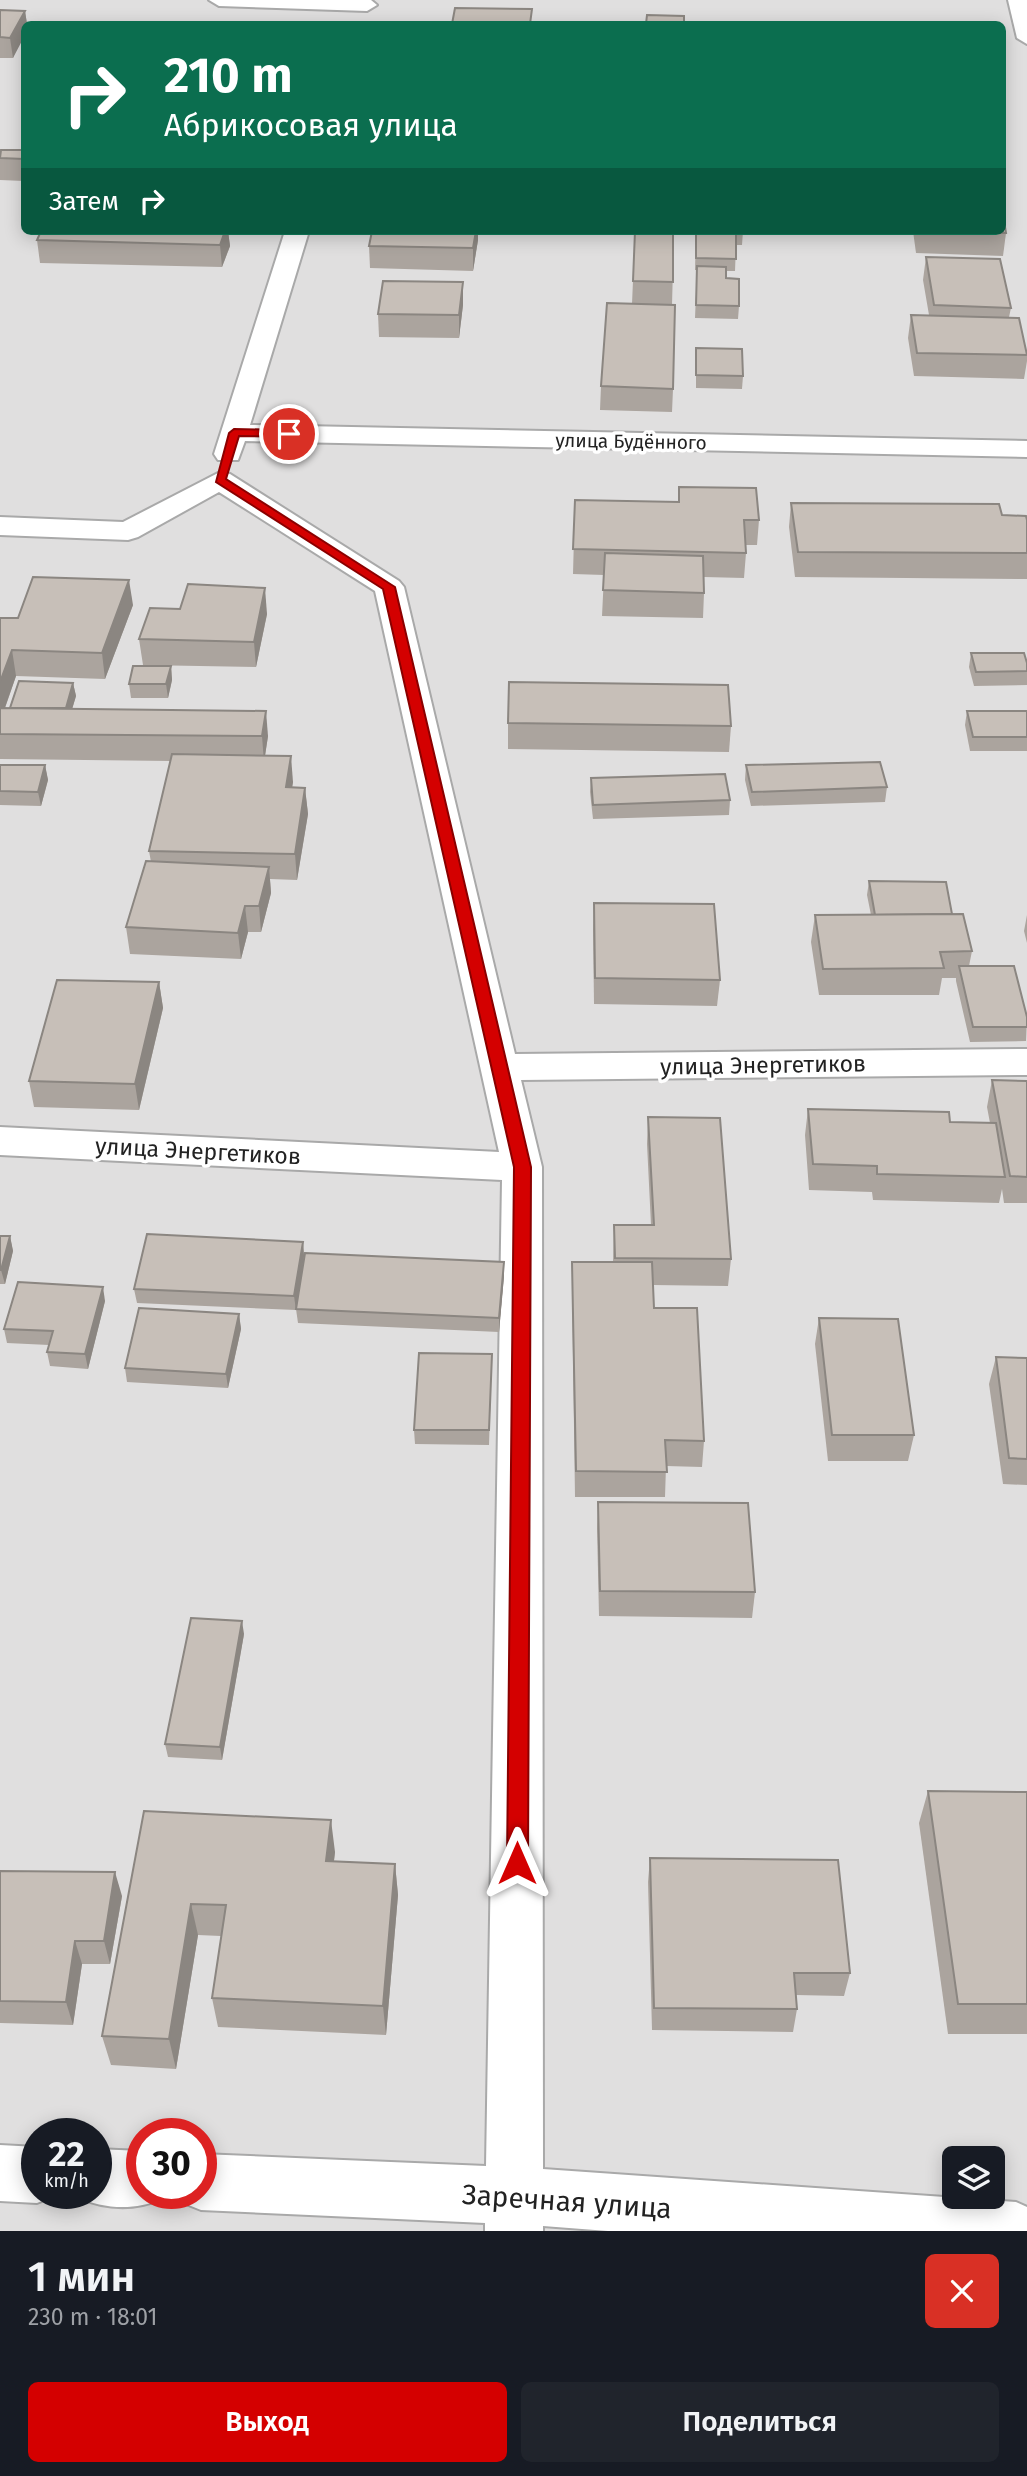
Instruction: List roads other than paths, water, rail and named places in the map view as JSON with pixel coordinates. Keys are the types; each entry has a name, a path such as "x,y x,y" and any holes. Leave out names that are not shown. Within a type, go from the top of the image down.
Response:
{"street":[{"path":"219,0 365,10"},
{"path":"1018,0 1027,38"},
{"path":"0,526 128,531 220,480 296,235"},
{"name":"улица Будённого","path":"234,433 1027,449"},
{"path":"220,480 389,587 522,1167 514,2214"},
{"name":"улица Энергетиков","path":"498,1068 1027,1062"},
{"name":"улица Энергетиков","path":"0,1141 522,1167"},
{"path":"0,2173 21,2174"},
{"name":"Заречная улица","path":"217,2184 514,2214 1016,2231"}]}
